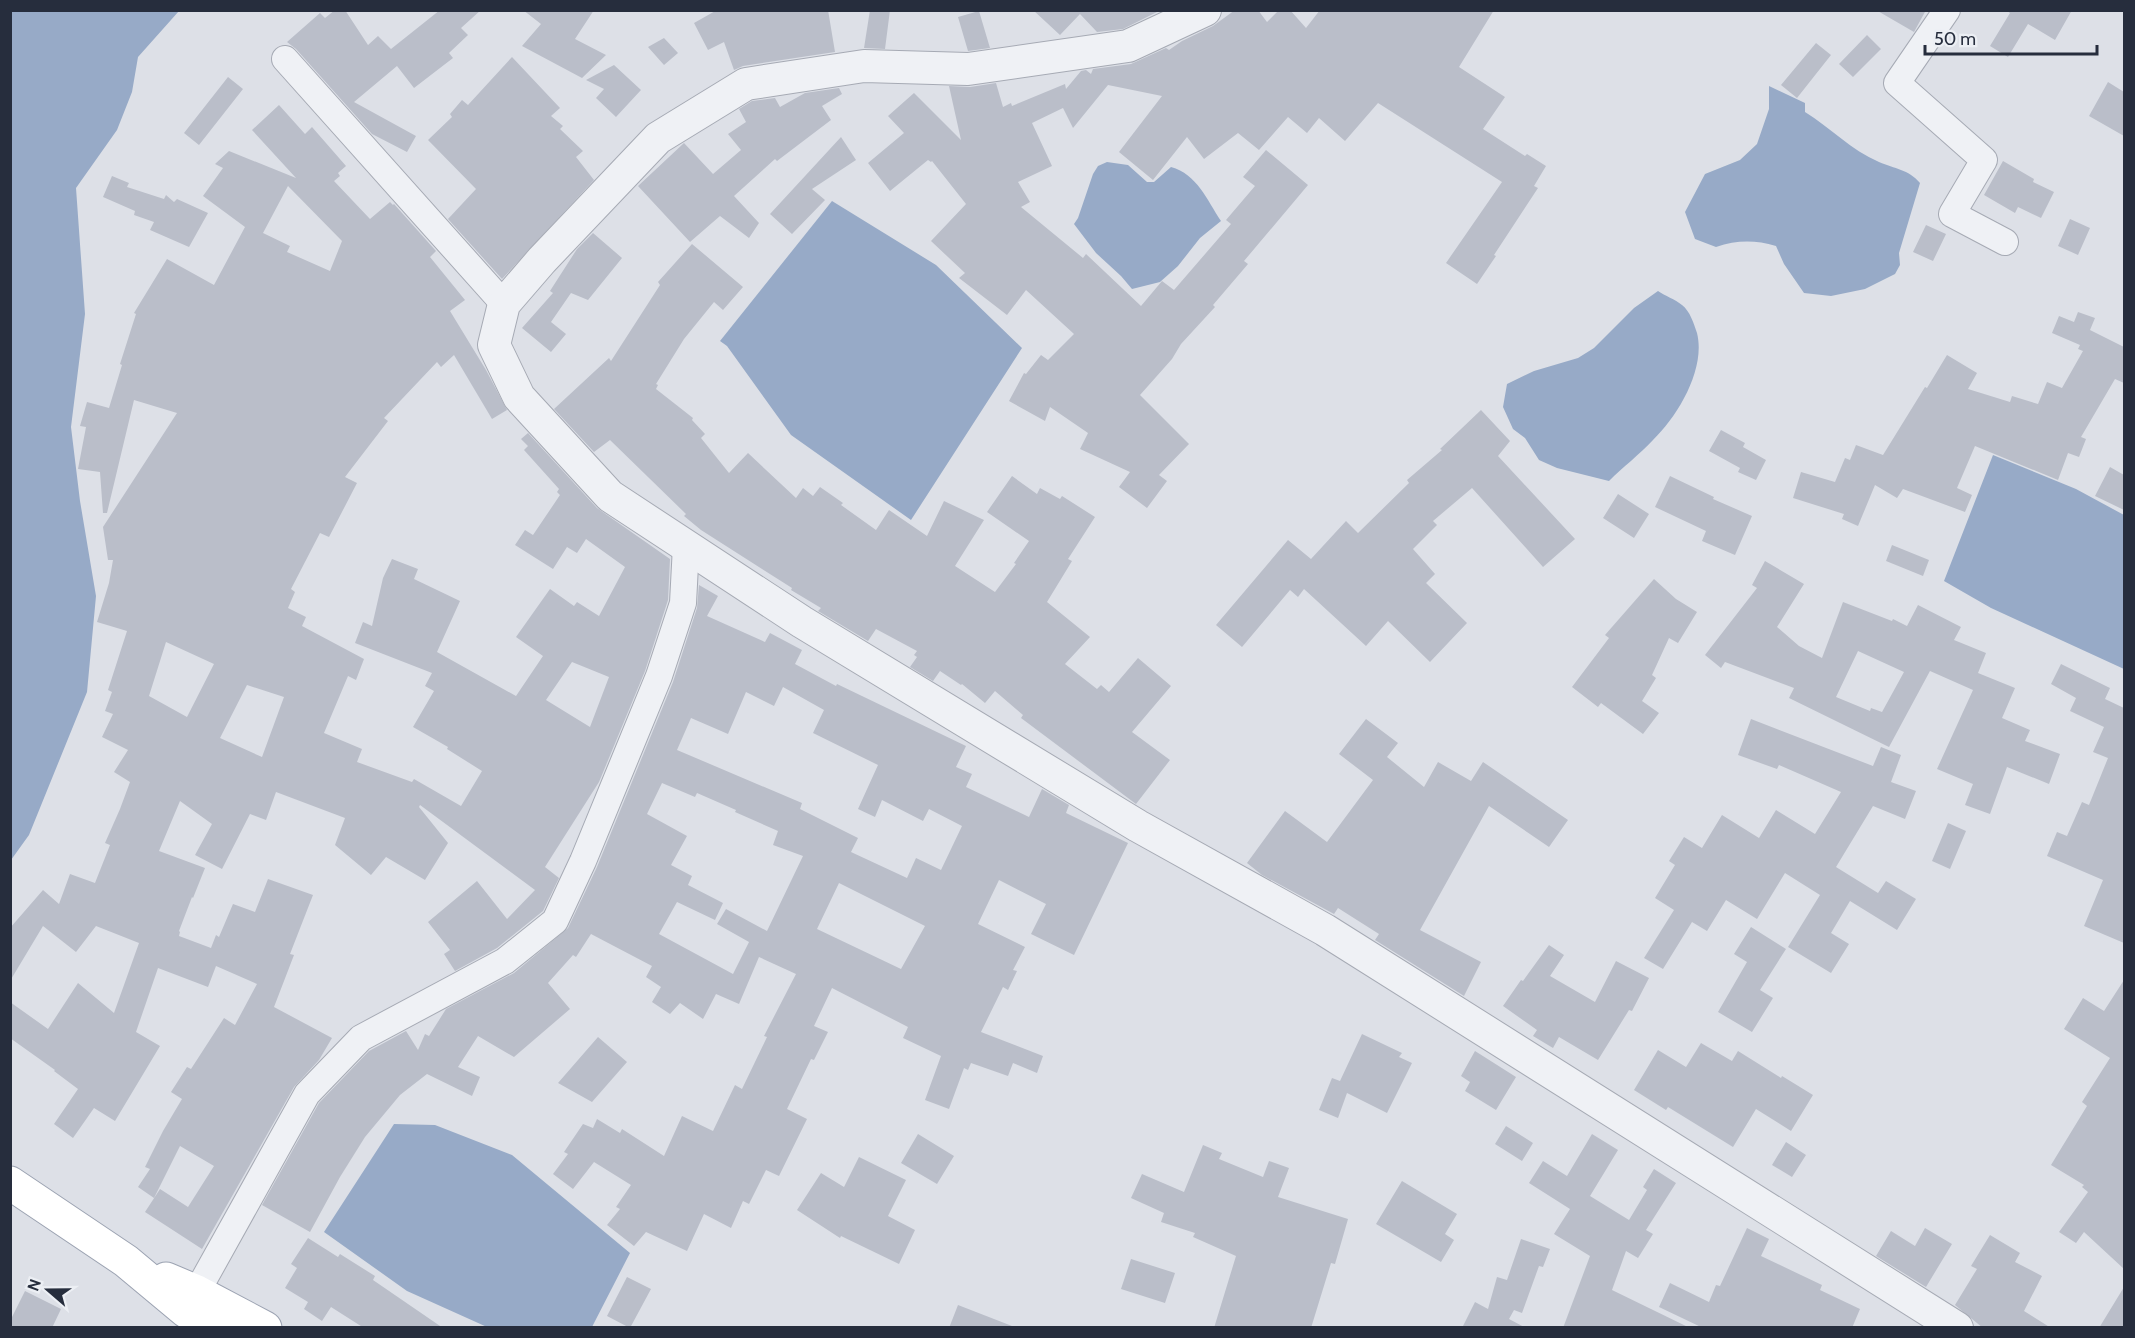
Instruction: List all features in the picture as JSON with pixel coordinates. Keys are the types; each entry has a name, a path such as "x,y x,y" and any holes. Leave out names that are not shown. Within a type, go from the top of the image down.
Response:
{"main road":[{"path":"12,1188 198,1310 265,1328"}],"street":[{"path":"1205,10 1128,46 969,69 864,66 746,84 658,138 504,304 494,345 519,397 610,496 802,622 1138,826 1325,930 1957,1328"},
{"path":"1947,10 1897,83 1984,160 1952,213 2005,242"},
{"path":"285,59 504,304"},
{"path":"198,1310 307,1094 361,1038 505,961 555,921 583,861 659,676 683,603 686,546"}],"water":[{"path":"11,10 179,11 138,57 132,92 117,130 76,188 85,314 71,427 80,501 96,596 87,692 29,835 11,860"},
{"path":"1769,86 1805,103 1805,112 1859,151 1879,162 1906,172 1920,183 1899,253 1900,265 1895,274 1865,289 1831,296 1804,293 1784,264 1776,246 1746,242 1716,247 1695,239 1685,212 1705,174 1740,160 1757,144 1769,109"},
{"path":"1107,162 1128,165 1147,182 1154,182 1171,167 1180,170 1195,182 1221,221 1200,238 1178,266 1160,282 1132,289 1096,253 1074,224 1093,174 1098,166"},
{"path":"832,201 936,265 1022,348 911,520 791,435 727,346 720,341"},
{"path":"1658,291 1685,308 1697,333 1699,347 1694,376 1672,418 1648,445 1609,481 1557,468 1539,460 1525,438 1513,429 1503,407 1507,384 1534,371 1578,358 1594,348 1634,308"},
{"path":"1993,455 2076,489 2124,515 2124,669 1991,608 1944,581"},
{"path":"394,1124 435,1125 512,1155 630,1253 592,1327 487,1327 407,1291 324,1232"}],"building":[{"path":"335,10 345,10 368,45 378,36 391,49 440,10 481,10 461,28 468,35 449,53 453,58 414,88 397,66 354,102 416,136 407,152 372,134 296,49 287,42 320,13 325,18"},
{"path":"523,10 594,10 575,39 606,55 582,78 522,46 541,24"},
{"path":"717,10 828,10 835,52 743,66 734,70 724,42 708,50 694,23"},
{"path":"870,10 890,10 885,49 864,48"},
{"path":"1033,10 1161,10 1123,29 1097,32 1080,14 1060,35"},
{"path":"1235,10 1258,10 1267,22 1279,10 1290,10 1306,28 1320,10 1494,10 1459,67 1505,97 1483,129 1525,156 1527,154 1546,166 1534,186 1538,188 1477,284 1446,263 1502,182 1378,103 1345,141 1319,118 1307,133 1288,117 1259,150 1238,133 1204,159 1187,137 1153,180 1119,152 1162,96 1108,85 1073,128 1063,108 1032,123 1052,166 1018,182 1030,202 1021,207 1083,258 1086,254 1141,306 1162,281 1174,290 1231,224 1226,220 1255,186 1243,177 1266,150 1308,185 1244,261 1248,264 1213,305 1215,307 1181,344 1172,359 1140,395 1189,444 1159,475 1167,481 1147,508 1119,487 1130,472 1080,449 1088,433 1050,407 1045,421 1009,401 1024,373 1026,374 1041,355 1048,360 1074,334 1026,290 1007,315 959,278 965,273 931,241 966,204 932,161 928,160 890,191 868,163 904,133 888,116 914,93 961,140 949,86 970,87 996,83 1003,107 1011,103 1012,106 1065,84 1066,89 1081,71 1086,70 1091,74 1093,69 1131,64 1166,48 1169,50 1213,26"},
{"path":"1876,10 1926,10 1914,32"},
{"path":"2006,10 2072,10 2055,40 2028,24 2008,57 1990,46 2010,13"},
{"path":"979,11 990,48 968,51 958,17"},
{"path":"1867,35 1881,49 1853,77 1839,64"},
{"path":"664,38 678,53 664,65 648,47"},
{"path":"1816,43 1831,55 1797,98 1781,85"},
{"path":"512,57 560,108 551,116 563,126 560,129 583,151 576,157 594,180 502,279 448,219 476,189 428,140 452,117 450,114 462,100 468,105"},
{"path":"614,65 641,90 616,117 596,98 604,89 586,80"},
{"path":"228,77 243,89 199,145 184,133"},
{"path":"2108,82 2124,92 2124,136 2089,116"},
{"path":"839,88 842,94 822,106 831,120 777,161 775,159 734,196 759,223 749,238 720,216 690,242 638,186 684,143 713,174 741,150 728,134 746,122 739,109 752,101 775,98 780,107 805,93"},
{"path":"279,105 305,134 312,127 346,166 338,173 340,176 334,181 370,219 390,202 394,204 436,251 430,257 465,300 450,311 507,410 492,419 454,355 441,367 437,362 384,418 388,421 345,477 357,483 329,537 320,533 291,589 295,592 288,608 306,617 302,626 364,659 356,680 348,676 324,733 362,749 357,762 412,782 414,779 461,806 482,771 447,749 448,747 413,727 434,691 425,686 432,673 355,643 363,622 372,626 383,578 392,559 418,569 414,579 460,601 437,652 516,696 543,656 516,637 550,589 574,606 577,602 599,616 625,567 586,539 577,553 567,547 553,569 515,545 525,530 533,535 560,495 557,492 559,489 524,450 528,446 521,439 528,433 597,508 670,559 668,600 645,671 599,782 545,867 559,878 543,911 497,948 455,971 444,954 450,950 428,922 477,881 507,919 535,890 420,805 419,807 448,843 425,880 386,857 371,875 335,845 345,818 276,792 266,820 250,814 222,869 195,855 212,824 180,801 159,851 205,868 179,936 211,948 216,935 219,937 233,904 255,912 268,879 313,895 290,954 294,955 274,1007 332,1038 319,1060 294,1087 202,1249 145,1212 160,1189 188,1207 214,1166 180,1146 154,1198 138,1187 150,1169 145,1167 163,1131 182,1099 171,1092 187,1067 191,1069 224,1018 235,1025 257,984 216,966 208,987 158,968 136,1032 160,1046 115,1121 94,1108 73,1138 54,1124 78,1089 10,1038 10,1002 48,1029 78,983 114,1013 139,943 96,926 76,952 43,926 10,981 10,928 43,890 59,904 70,874 95,883 110,845 105,843 130,782 114,772 128,750 102,737 113,714 105,711 112,692 108,690 127,631 97,622 109,583 113,560 108,560 103,527 177,413 134,400 107,513 103,513 100,472 78,469 86,427 80,426 87,402 109,408 136,314 134,313 167,259 214,285 245,227 203,196 223,168 215,164 229,151 296,178 252,130","holes":["288,186 342,241 330,271 287,252 290,246 263,233","166,642 214,664 187,717 149,696","572,662 609,677 590,727 546,700","247,685 284,697 262,757 220,738"]},
{"path":"841,137 856,160 812,189 825,200 792,234 770,214"},
{"path":"2003,161 2034,179 2033,182 2054,192 2041,218 2018,207 2015,213 1984,195"},
{"path":"112,176 129,183 127,187 164,199 166,195 174,202 177,199 208,213 189,247 150,230 154,222 134,215 135,211 103,197"},
{"path":"2070,219 2090,228 2078,255 2058,246"},
{"path":"1926,225 1946,234 1933,261 1913,252"},
{"path":"593,233 622,258 588,300 571,293 551,322 566,334 551,352 522,328 553,293 550,291 577,249"},
{"path":"692,244 743,287 723,310 714,302 684,339 656,384 658,385 656,389 693,418 692,420 705,434 701,438 729,473 748,453 796,498 803,488 813,496 820,487 876,530 889,510 927,536 944,501 984,520 955,566 995,592 1016,564 1014,563 1029,541 987,512 1012,476 1037,494 1040,488 1060,499 1062,496 1095,517 1068,559 1072,561 1047,602 1090,637 1065,664 1097,689 1101,685 1109,692 1138,658 1171,686 1132,732 1170,760 1136,804 1021,718 1023,715 995,691 985,703 962,684 940,671 933,681 910,667 917,657 914,655 917,651 876,629 868,641 818,611 821,608 701,530 684,516 686,514 610,440 594,452 554,409 609,358 611,361 660,285 658,282"},
{"path":"2078,312 2095,318 2090,330 2124,347 2124,383 2115,379 2081,437 2086,439 2079,457 2068,453 2058,480 1975,446 1957,488 1972,495 1965,512 1903,489 1897,498 1875,485 1858,526 1842,519 1844,514 1793,498 1801,472 1835,482 1845,458 1850,460 1856,445 1883,455 1947,355 1977,373 1968,389 2010,402 2012,396 2038,404 2047,382 2062,388 2083,351 2078,349 2080,345 2052,333 2059,316 2074,322"},
{"path":"1481,410 1510,441 1498,456 1575,539 1543,567 1472,488 1433,521 1437,525 1413,549 1435,574 1426,583 1467,623 1430,662 1388,621 1366,646 1304,589 1298,597 1290,590 1242,647 1216,625 1288,540 1311,559 1346,521 1358,533 1409,483 1407,480 1442,450 1440,449"},
{"path":"1721,430 1745,443 1743,447 1766,460 1756,480 1738,472 1740,468 1709,451"},
{"path":"2110,467 2124,475 2124,510 2095,496"},
{"path":"1670,476 1714,497 1713,499 1752,516 1735,555 1702,541 1706,531 1655,507"},
{"path":"1618,494 1649,514 1634,538 1603,518"},
{"path":"1892,545 1929,560 1923,576 1886,561"},
{"path":"1765,561 1804,584 1777,627 1799,646 1822,658 1843,602 1907,626 1918,605 1961,627 1954,640 1986,653 1978,673 2015,688 2002,718 2030,730 2025,741 2060,754 2049,784 2007,767 1990,814 1965,805 1973,784 1937,769 1973,690 1930,671 1889,747 1789,698 1794,688 1725,662 1721,668 1705,655 1757,588 1752,585","holes":["1858,651 1904,672 1882,712 1871,708 1870,711 1836,697"]},
{"path":"1654,579 1676,599 1697,612 1678,643 1669,638 1652,675 1656,678 1642,701 1659,713 1643,734 1601,703 1598,707 1572,687 1609,638 1605,635"},
{"path":"699,585 718,596 707,616 765,642 770,633 802,650 795,664 836,686 837,684 966,746 956,767 972,774 966,787 1029,817 1042,789 1069,805 1066,813 1128,843 1074,955 1031,934 1046,904 999,880 978,924 1025,947 1013,970 1017,971 1008,990 1003,987 981,1032 1043,1056 1037,1073 1013,1063 1008,1076 971,1063 968,1070 964,1068 949,1109 925,1100 941,1056 903,1038 908,1027 832,988 814,1026 828,1032 814,1060 811,1059 787,1109 807,1119 779,1176 766,1170 749,1204 743,1201 731,1228 704,1214 687,1251 646,1232 634,1246 607,1225 620,1209 616,1207 631,1185 594,1162 573,1189 553,1174 568,1154 564,1152 583,1124 593,1128 597,1119 620,1133 622,1129 664,1156 682,1116 713,1131 735,1085 742,1089 767,1037 764,1036 796,974 759,957 739,1004 716,994 703,1019 680,1003 670,1014 652,1002 661,987 646,977 652,966 591,934 576,957 573,955 548,983 570,1009 514,1057 478,1036 458,1067 480,1077 472,1096 427,1074 400,1095 365,1137 310,1232 262,1205 319,1103 369,1051 406,1031 418,1050 425,1034 429,1036 446,1009 514,973 568,928 597,867 673,682 697,608","holes":["783,687 824,710 813,733 878,765 858,809 875,817 882,800 923,821 929,809 962,826 941,870 916,858 907,878 851,852 858,838 800,809 802,803 677,750 691,718 728,734 746,692 774,706","662,783 695,797 697,793 778,831 773,845 803,856 767,931 726,909 717,924 749,942 733,974 659,934 677,902 715,920 723,903 688,885 692,876 671,865 687,836 647,814","839,883 925,926 901,969 817,929"]},
{"path":"2061,664 2110,688 2105,699 2124,708 2124,943 2084,926 2103,880 2047,856 2057,832 2067,836 2082,802 2089,805 2108,758 2093,752 2104,727 2070,711 2076,698 2051,684"},
{"path":"1366,719 1398,743 1387,757 1424,787 1438,762 1471,781 1483,762 1568,820 1549,847 1489,806 1420,930 1481,962 1464,996 1375,940 1379,934 1338,908 1334,914 1262,875 1247,863 1285,811 1327,842 1373,780 1339,754"},
{"path":"1751,719 1873,766 1881,747 1901,755 1891,782 1916,791 1905,819 1873,806 1836,867 1878,893 1886,881 1916,899 1897,930 1850,901 1831,933 1849,944 1831,973 1788,947 1820,895 1785,873 1757,919 1726,900 1707,931 1692,922 1663,969 1644,958 1674,910 1655,898 1675,865 1669,861 1684,837 1702,848 1722,815 1759,838 1776,810 1815,834 1841,792 1779,765 1777,769 1738,755"},
{"path":"1948,823 1966,831 1950,869 1932,861"},
{"path":"1751,927 1786,949 1760,990 1773,998 1752,1032 1718,1012 1747,962 1734,954"},
{"path":"1549,945 1564,955 1550,976 1595,1002 1616,961 1649,978 1632,1011 1629,1010 1598,1060 1559,1037 1553,1048 1533,1036 1537,1030 1503,1006"},
{"path":"2124,980 2124,1269 2084,1232 2076,1243 2059,1232 2088,1192 2082,1187 2084,1185 2051,1165 2087,1106 2082,1102 2110,1058 2064,1029 2083,998 2104,1011"},
{"path":"1362,1034 1402,1053 1399,1057 1412,1063 1387,1113 1347,1093 1338,1118 1319,1110 1332,1078 1340,1081"},
{"path":"598,1037 627,1062 592,1102 558,1083"},
{"path":"1701,1043 1732,1061 1738,1051 1813,1095 1791,1131 1756,1109 1733,1147 1668,1107 1666,1110 1634,1090 1658,1050 1686,1067"},
{"path":"1475,1051 1516,1077 1496,1110 1465,1091 1470,1082 1461,1076"},
{"path":"1506,1126 1533,1143 1522,1161 1495,1144"},
{"path":"918,1134 954,1156 937,1184 901,1163"},
{"path":"1592,1134 1618,1150 1590,1196 1629,1220 1647,1190 1643,1187 1654,1169 1676,1183 1646,1230 1653,1234 1638,1258 1626,1251 1612,1290 1690,1328 1563,1328 1590,1256 1554,1234 1570,1209 1529,1183 1543,1161 1567,1176"},
{"path":"1786,1142 1806,1155 1792,1177 1772,1165"},
{"path":"1203,1145 1222,1153 1219,1159 1263,1177 1269,1161 1289,1168 1278,1197 1348,1219 1335,1264 1331,1263 1311,1328 1214,1328 1236,1256 1193,1237 1195,1233 1161,1222 1164,1213 1131,1198 1142,1174 1184,1192"},
{"path":"859,1157 906,1180 888,1216 915,1230 899,1264 841,1236 840,1238 797,1210 821,1173 844,1187"},
{"path":"1402,1181 1457,1214 1445,1234 1454,1240 1441,1262 1376,1224"},
{"path":"1747,1228 1769,1239 1761,1256 1822,1285 1820,1290 1860,1309 1852,1328 1703,1328 1659,1307 1670,1283 1709,1302 1716,1285 1720,1286"},
{"path":"1925,1228 1952,1244 1926,1287 1876,1256 1891,1231 1915,1246"},
{"path":"1990,1235 2020,1253 2015,1262 2042,1276 2024,1311 2051,1328 1983,1328 1955,1305 1977,1269 1971,1266"},
{"path":"308,1238 338,1257 340,1254 375,1276 373,1280 443,1328 364,1328 331,1307 322,1321 304,1309 308,1302 285,1288 297,1268 291,1264"},
{"path":"1521,1239 1550,1249 1543,1267 1539,1266 1522,1313 1514,1310 1509,1319 1526,1328 1462,1328 1475,1302 1488,1309 1497,1277 1507,1280"},
{"path":"1131,1259 1175,1273 1165,1303 1121,1289"},
{"path":"627,1277 651,1289 630,1328 607,1316"},
{"path":"2124,1287 2124,1328 2099,1328"},
{"path":"25,1291 61,1309 52,1328 10,1328 10,1321"},
{"path":"958,1305 1012,1326 1012,1328 949,1328"}]}
